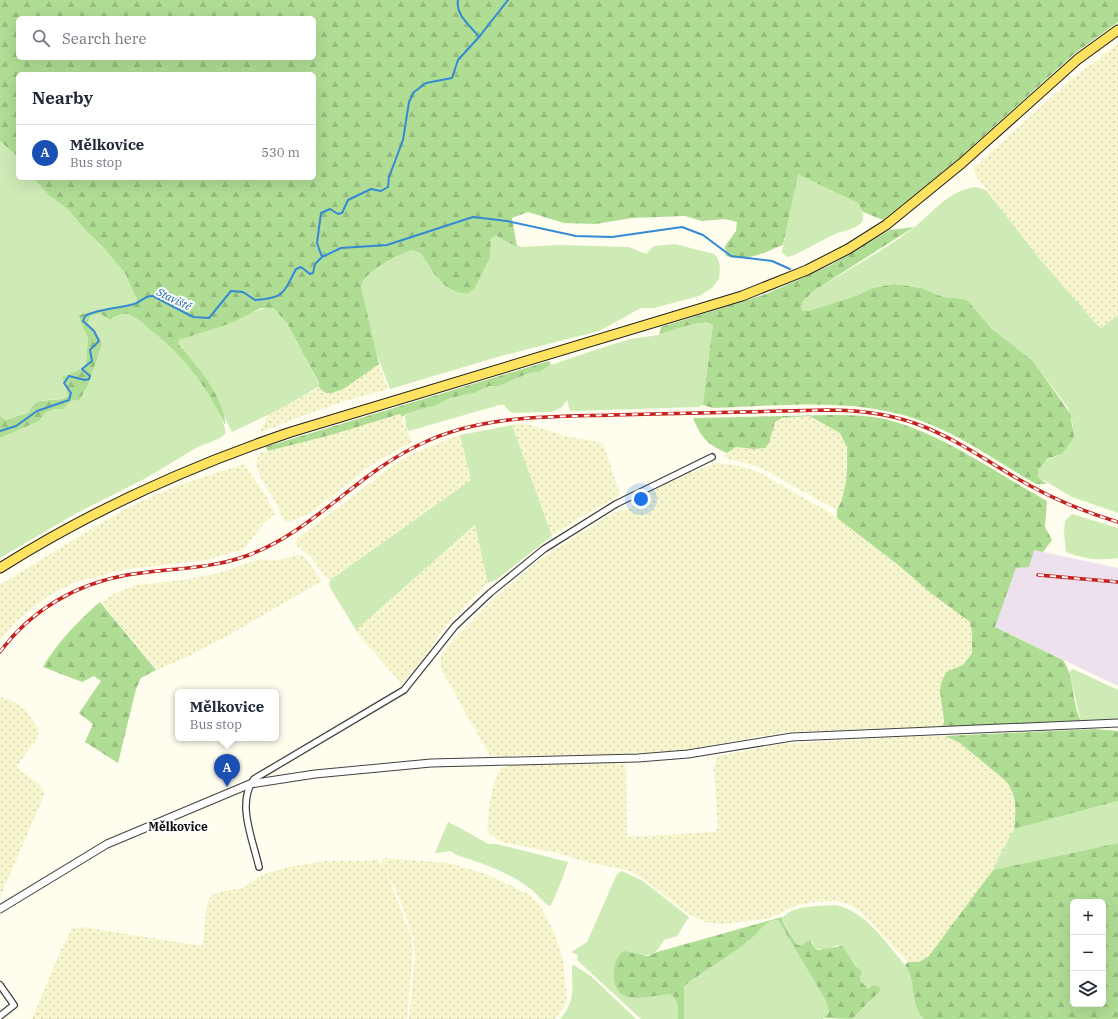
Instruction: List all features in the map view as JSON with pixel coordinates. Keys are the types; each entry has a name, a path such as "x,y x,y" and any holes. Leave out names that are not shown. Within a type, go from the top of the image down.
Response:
{"main road":[{"path":"0,568 73,524 134,493 232,452 291,432 727,301 764,288 807,270 867,237 905,211 962,163 1078,59 1118,30"}],"street":[{"path":"259,867 245,807 250,784 254,778 404,690 455,626 490,593 544,549 616,504 712,457"},
{"path":"0,909 107,844 250,784 315,774 430,763 638,758 688,754 792,737 1118,723"},
{"path":"0,985 14,1005 0,1016"}],"shaded area":[{"path":"1034,550 1118,568 1118,686 995,627 1016,568"}],"green space":[{"path":"0,0 1118,0 1118,22 1074,54 958,159 883,220 863,212 858,203 798,174 783,245 755,256 748,257 733,258 726,256 725,246 736,231 737,222 725,219 702,221 685,216 632,218 596,224 564,223 528,212 512,218 517,247 497,236 491,238 490,258 474,289 467,294 450,289 434,273 420,253 412,250 390,260 367,276 361,287 379,364 345,388 333,393 326,393 319,388 319,383 288,325 274,308 261,308 229,324 179,340 178,344 200,370 215,393 224,415 225,424 203,385 185,362 164,341 134,317 127,314 120,315 110,320 103,315 96,315 90,316 88,323 102,344 88,385 79,401 71,401 63,409 55,409 45,413 39,421 0,438 0,414 2,418 6,420 28,413 34,404 39,401 63,399 68,396 62,377 82,369 86,362 88,338 79,316 84,313 136,303 137,300 125,273 101,245 83,228 69,210 48,194 35,180 316,180 316,72 16,72 16,155 0,141"},
{"path":"1118,44 1118,315 1100,328 1087,315 1014,227 975,174 974,168 1067,83"},
{"path":"0,141 16,155 16,180 35,180 69,210 83,228 101,245 125,273 137,300 136,303 84,313 79,316 88,338 86,362 82,369 62,378 68,396 63,399 43,400 34,404 28,413 6,420 2,418 0,414"},
{"path":"797,174 801,174 858,203 862,211 863,219 861,223 850,230 837,233 792,256 787,257 782,252"},
{"path":"975,187 986,190 1039,258 1097,325 1101,328 1118,315 1118,513 1072,497 1038,477 1039,469 1043,463 1050,458 1058,456 1073,425 1068,408 1033,361 992,329 968,301 943,297 922,288 895,284 872,288 856,296 808,311 803,311 801,308 803,301 815,290 897,240 916,226 939,205 956,193"},
{"path":"914,227 815,290 803,301 801,308 803,311 808,311 856,296 872,288 895,284 922,288 943,297 964,299 968,301 992,329 1033,361 1070,413 1074,436 1071,442 1062,454 1047,459 1038,470 1038,477 1047,484 1036,484 978,448 932,425 892,412 841,405 816,404 713,408 703,405 713,326 706,322 693,324 659,335 661,327 766,294 831,265 890,230"},
{"path":"497,236 521,247 558,245 629,247 646,254 654,246 675,244 714,254 718,258 720,267 719,279 712,288 699,296 654,308 641,308 599,331 501,356 390,389 377,355 361,291 361,284 364,278 383,264 412,250 420,253 439,279 450,289 467,294 480,277 490,258 491,238"},
{"path":"269,307 274,308 288,325 320,386 278,410 232,432 208,384 195,363 178,344 179,340 229,324 247,314"},
{"path":"95,314 104,315 110,320 123,314 130,315 141,321 165,341 188,363 208,389 216,403 226,433 220,438 196,448 146,478 75,514 0,558 0,438 39,421 45,413 55,409 63,409 71,401 79,401 88,385 100,339 88,323 90,316"},
{"path":"703,322 711,323 714,330 704,402 703,405 698,407 570,411 567,400 562,407 552,412 511,413 504,405 499,405 409,431 406,427 405,416 408,413 437,405 450,398 474,393 489,386 499,385 529,373 539,372 551,365 630,339 659,335 674,329"},
{"path":"549,361 551,365 539,372 529,373 499,386 489,386 474,393 450,398 437,405 408,413 402,417 400,414 331,435 268,451 265,447"},
{"path":"379,364 388,389 338,403 260,432 268,415 319,388 326,393 337,393"},
{"path":"400,414 412,442 371,465 309,514 285,523 276,503 259,474 256,464 259,453 331,435"},
{"path":"849,415 885,419 928,434 968,455 1047,501 1045,527 1052,540 1043,552 1034,550 1029,567 1016,568 995,627 1063,660 1067,667 1081,721 938,727 943,725 944,721 940,691 941,683 946,672 963,665 972,653 972,633 970,622 932,594 897,564 837,518 837,510 842,500 846,481 847,466 847,447 840,433 810,416 782,418 775,422 769,443 765,448 754,449 736,447 727,453 710,444 702,436 693,418"},
{"path":"810,416 837,429 846,442 846,481 842,500 837,510 763,469 743,462 724,458 727,453 736,447 747,448 771,439 773,426 778,419"},
{"path":"512,425 531,425 565,436 603,443 620,495 579,518 552,536"},
{"path":"512,425 552,536 496,580 488,583 475,525 356,630 329,586 330,580 471,480 460,435"},
{"path":"460,435 471,480 332,578 328,579 324,576 311,557 297,546 295,543 297,539 392,466 411,454"},
{"path":"718,463 744,467 760,473 830,513 897,564 932,594 970,622 972,633 972,653 963,665 944,675 941,683 943,725 938,727 786,732 678,751 625,754 490,756 441,669 441,656 452,641 490,602 542,558 614,512 630,509 639,499 668,483 697,470"},
{"path":"244,464 267,498 275,514 263,524 244,549 207,560 127,569 76,582 53,593 36,605 16,621 0,640 0,585 135,504 179,485"},
{"path":"1072,514 1118,528 1118,558 1092,559 1066,552 1064,532 1065,521"},
{"path":"476,525 488,583 448,623 415,669 401,683 355,631"},
{"path":"300,555 304,556 322,581 225,637 187,657 157,670 102,603 115,593 137,585 182,580 219,573 260,559 272,561"},
{"path":"100,602 156,670 141,678 136,689 118,763 85,742 93,724 79,713 101,681 94,676 82,682 43,667 48,658 69,632"},
{"path":"1073,669 1118,690 1118,719 1081,721 1069,672"},
{"path":"0,697 11,700 25,710 38,728 38,738 18,764 17,768 42,787 45,793 0,897"},
{"path":"1094,729 1118,731 1118,801 1014,829 1015,804 1010,786 960,743 945,736"},
{"path":"916,736 945,736 960,743 1006,781 1012,789 1015,816 1012,836 997,860 989,878 929,956 919,962 908,962 859,910 851,905 838,901 812,902 795,906 770,918 722,924 705,922 687,913 644,879 630,871 579,860 559,853 502,842 490,834 487,828 490,801 495,780 501,768 507,766 615,763 625,765 627,837 715,832 718,828 714,769 716,759 719,756 781,744"},
{"path":"1118,801 1118,843 993,870 1014,829"},
{"path":"448,822 488,844 497,844 568,862 561,883 551,905 549,906 534,891 503,872 456,855 451,851 435,853"},
{"path":"1118,843 1118,1019 924,1019 916,1007 911,979 905,965 908,962 919,962 929,956 993,870"},
{"path":"384,858 448,863 486,874 530,895 540,906 554,932 563,960 567,999 564,1007 555,1019 409,1019 415,955 413,938 401,902 383,865 382,860"},
{"path":"377,859 385,869 411,936 413,952 407,1019 32,1019 60,952 72,929 83,927 201,946 203,942 207,904 212,895 219,892 243,888 261,875 289,867 324,861 364,861"},
{"path":"622,871 643,881 689,917 677,936 664,940 654,953 648,955 638,954 647,996 668,994 673,996 678,1005 678,1019 641,1019 577,960 578,955 571,952 587,942 617,874"},
{"path":"836,905 857,914 866,921 883,938 905,965 911,979 916,1007 924,1019 852,1019 870,1002 870,987 868,989 860,980 862,971 838,945 826,950 815,948 812,941 802,945 797,945 782,919 786,914 798,909 815,906"},
{"path":"782,917 783,922 797,945 802,945 810,940 818,950 842,946 855,965 862,971 860,980 868,989 873,985 879,987 880,991 852,1019 824,1018 829,1012 826,1001 778,920 774,920 764,926 736,950 684,986 684,1019 678,1019 678,1005 673,996 668,994 635,998 625,996 620,993 616,987 614,981 614,967 616,960 624,951 648,956 657,952"},
{"path":"774,920 778,920 826,1001 829,1012 823,1019 684,1019 684,986 736,950 764,926"},
{"path":"574,965 592,977 636,1019 560,1019 569,1006 571,1000 572,966"}],"waterway":[{"name":"Staviště","path":"0,431 16,426 37,411 69,400 71,393 64,383 69,376 85,380 89,379 90,376 82,369 92,361 90,350 99,341 94,331 83,321 85,316 97,311 128,306 153,296 193,317 209,318 231,291 243,292 255,300 272,298 282,293 296,269 301,267 310,274 313,273 315,264 322,257 317,243 321,213 330,209 338,214 342,213 348,200 371,189 381,191 388,187 389,177 403,140 409,102 414,92 426,83 452,78 458,60 479,37 461,15 458,0"},
{"path":"479,37 508,0"},
{"path":"322,257 341,248 387,245 473,217 507,221 576,236 612,237 682,227 703,235 731,256 772,261 790,269"}],"railway":[{"path":"0,652 12,637 40,612 73,592 108,579 127,575 217,564 246,556 293,532 399,455 445,434 468,427 516,419 564,416 827,410 860,411 882,414 927,428 965,447 1025,483 1051,496 1077,508 1118,522"},
{"path":"1038,575 1118,582"}],"place":[{"name":"Mělkovice","path":"227,787"}],"district":[{"name":"Mělkovice","path":"178,826"}]}
